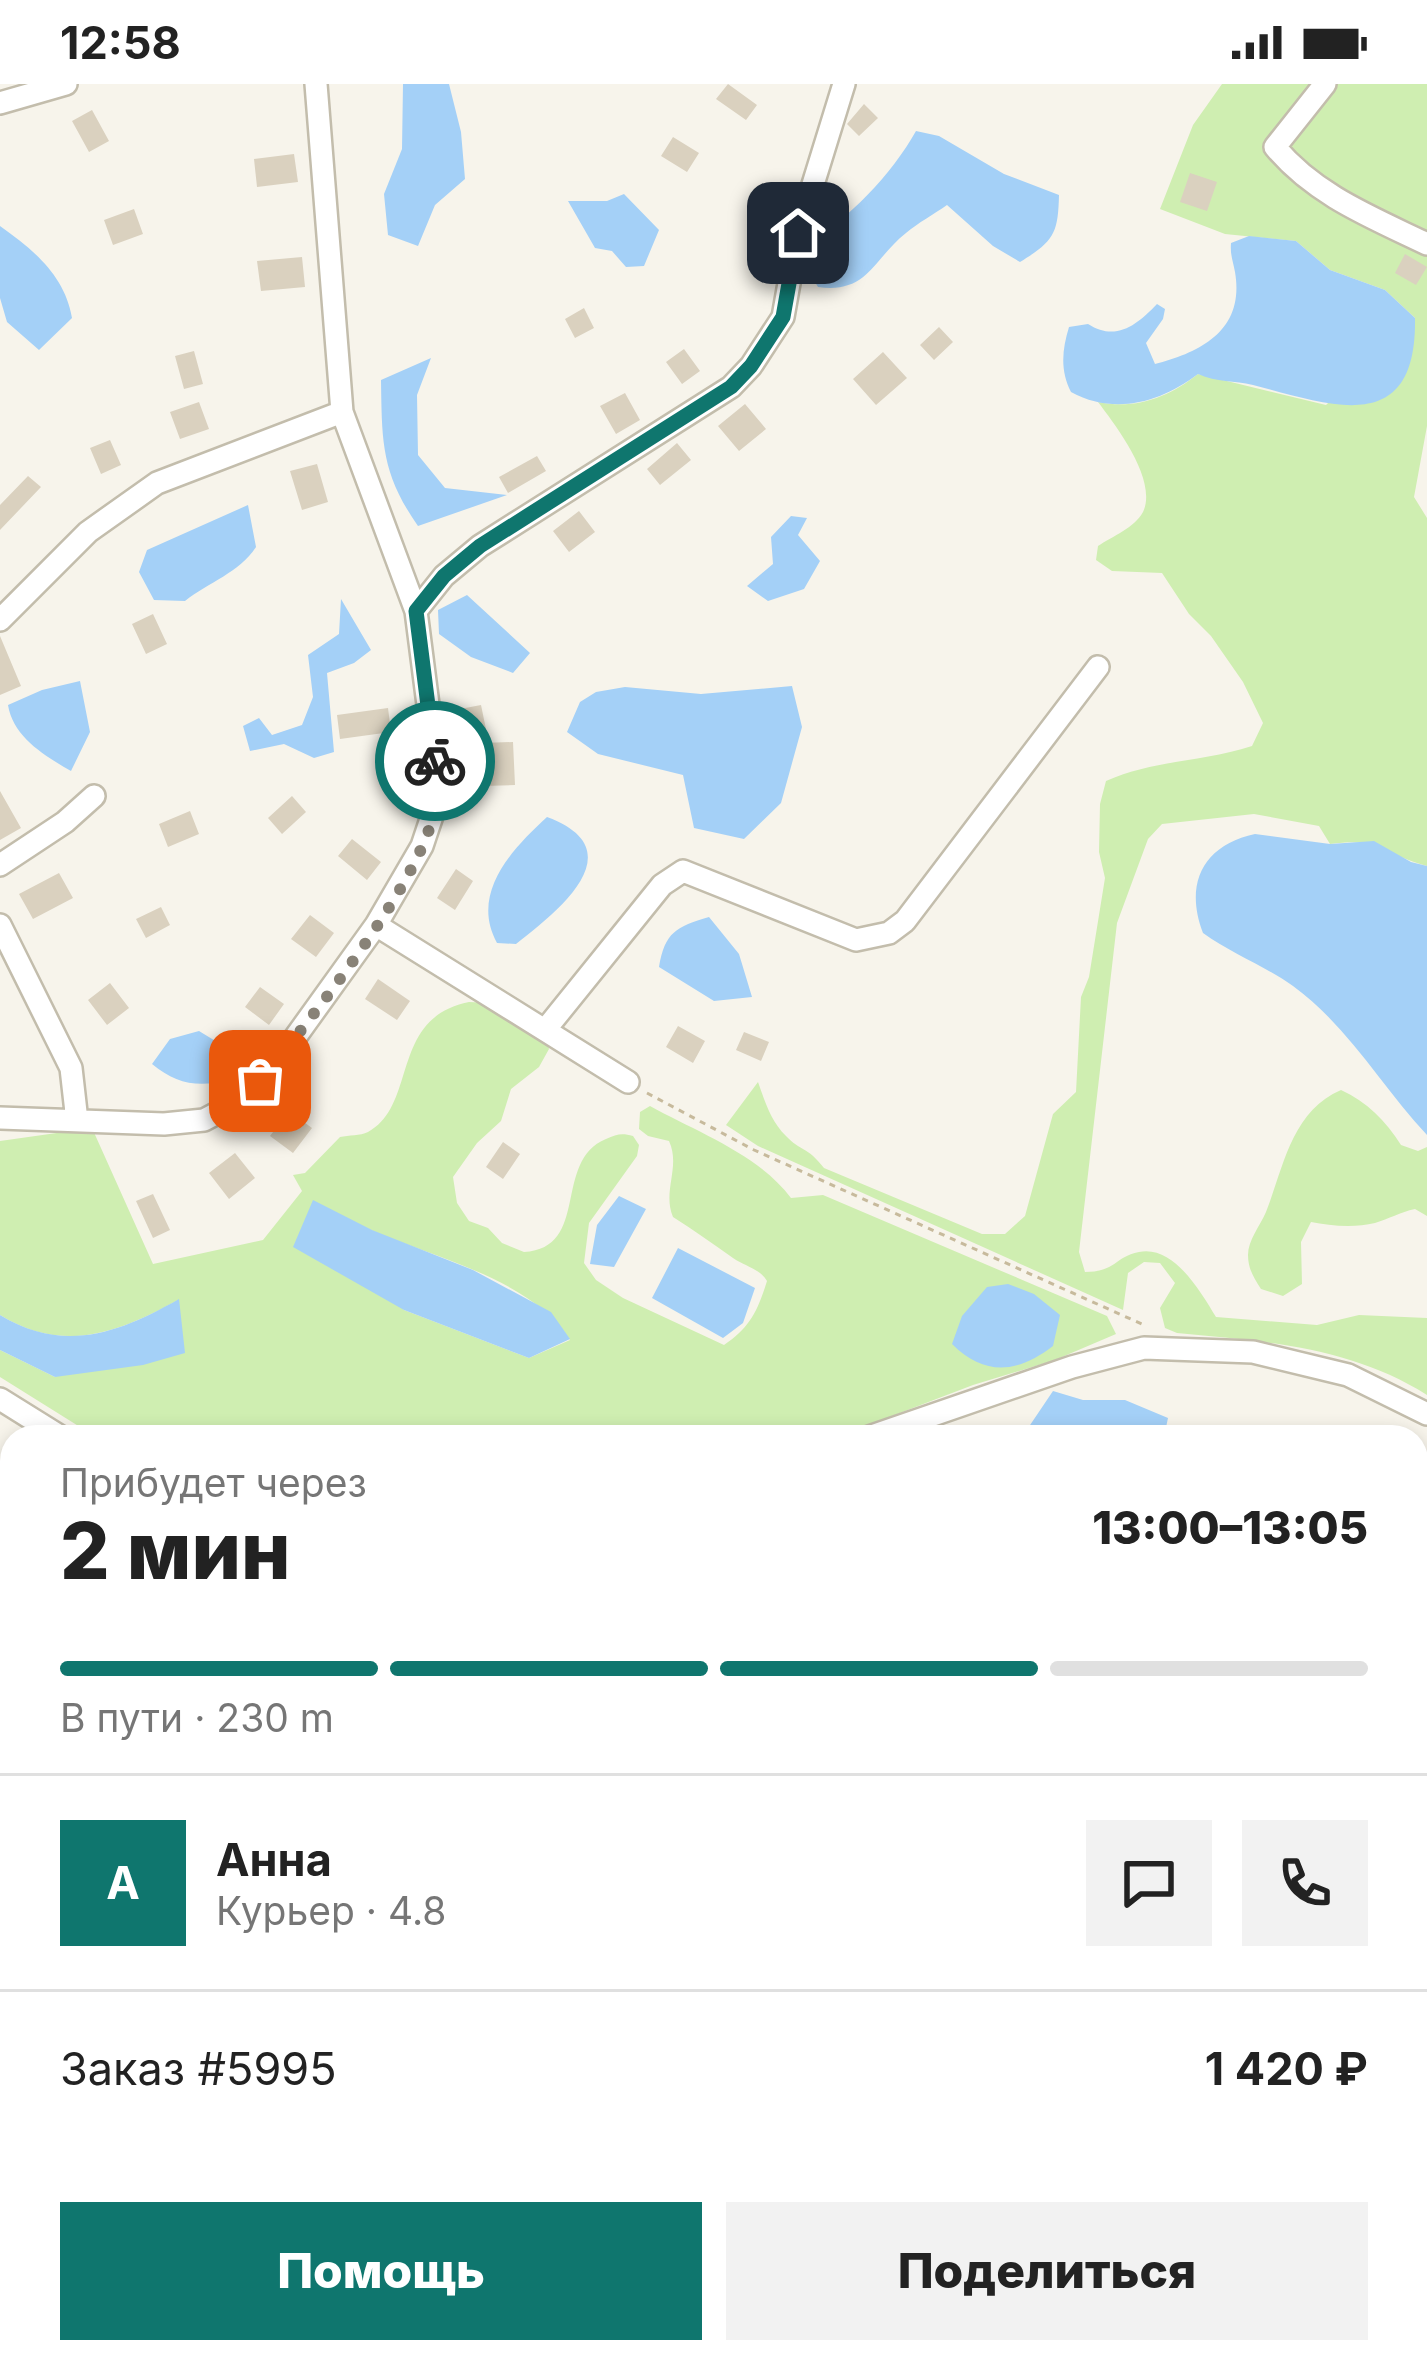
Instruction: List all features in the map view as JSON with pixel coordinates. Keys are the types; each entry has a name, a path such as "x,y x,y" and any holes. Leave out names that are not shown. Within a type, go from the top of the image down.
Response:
{"street":[{"path":"0,104 66,84"},
{"path":"0,1118 164,1124 204,1120 234,1104 289,1046 376,925 422,846 435,807 436,767 416,611 342,412 316,84"},
{"path":"416,611 444,576 480,546 731,387 751,366 783,317 798,233 844,84"},
{"path":"1325,84 1275,147 1297,173 1339,202 1427,244"},
{"path":"0,620 88,532 157,483 342,412"},
{"path":"545,1030 662,884 683,871 856,940 889,933 905,920 1098,668"},
{"path":"0,865 65,822 94,796"},
{"path":"0,925 70,1068 77,1120"},
{"path":"376,925 628,1082"},
{"path":"904,1425 1072,1367 1144,1348 1253,1352 1348,1375 1427,1414"},
{"path":"0,1399 42,1425"}],"path":[{"path":"628,1082 754,1150 1153,1329"}],"green space":[{"path":"1222,84 1427,84 1427,426 1414,497 1427,518 1427,866 1373,845 1330,844 1319,826 1254,814 1162,824 1148,839 1117,923 1079,1252 1085,1272 1103,1270 1139,1252 1164,1256 1185,1272 1216,1317 1317,1325 1359,1315 1427,1318 1427,1395 1337,1356 1274,1343 1177,1333 1165,1328 1160,1308 1175,1283 1160,1263 1144,1262 1128,1273 1123,1310 758,1146 726,1125 758,1082 781,1130 824,1168 982,1234 1005,1234 1025,1216 1053,1114 1076,1092 1081,997 1089,977 1105,878 1099,852 1100,804 1106,781 1252,746 1263,723 1243,682 1162,573 1112,571 1096,560 1098,546 1134,523 1146,499 1133,454 1098,402 1151,400 1198,374 1326,405 1415,318 1385,290 1330,270 1296,241 1225,234 1160,209 1193,125"},
{"path":"469,1002 491,1003 546,1039 549,1049 539,1067 511,1089 501,1121 477,1143 453,1177 457,1203 469,1221 524,1252 545,1247 565,1220 580,1165 590,1150 613,1136 633,1136 639,1145 637,1156 589,1223 584,1263 596,1280 623,1298 724,1345 747,1325 767,1281 673,1217 669,1141 639,1129 640,1112 650,1106 744,1156 791,1198 823,1195 1107,1316 1116,1334 868,1425 77,1425 0,1377 0,1350 55,1377 178,1300 112,1330 68,1336 23,1327 0,1315 0,1141 92,1128 153,1264 263,1240 302,1191 293,1175 305,1173 340,1137 365,1133 383,1119 426,1025 444,1011","holes":["313,1201 508,1286 553,1319 570,1340 529,1358 404,1310"]},
{"path":"1341,1090 1375,1113 1401,1145 1418,1151 1427,1147 1427,1216 1415,1209 1367,1225 1311,1222 1301,1242 1302,1284 1283,1296 1261,1289 1249,1265 1252,1238 1300,1126 1324,1100"}],"water":[{"path":"403,84 449,84 461,132 465,179 435,205 418,246 388,235 384,194 402,149"},
{"path":"916,131 939,136 1004,174 1059,195 1052,235 1020,262 993,246 947,205 906,233 859,280 835,288 818,287 804,264 805,245 868,195"},
{"path":"624,194 659,230 644,266 626,267 612,251 595,248 568,201 607,201"},
{"path":"0,226 46,265 68,303 72,318 39,350 7,322 0,298"},
{"path":"1249,236 1296,241 1330,270 1385,290 1415,318 1412,356 1402,382 1385,398 1364,404 1312,400 1198,374 1169,392 1137,402 1104,403 1071,392 1063,360 1069,327 1088,324 1108,331 1126,329 1157,304 1165,309 1163,319 1146,343 1155,364 1188,353 1216,335 1233,309 1236,292 1231,243"},
{"path":"431,358 417,395 418,455 445,488 507,495 418,526 390,473 381,380"},
{"path":"248,505 256,547 249,556 185,601 154,600 139,572 147,550"},
{"path":"791,516 807,518 798,535 820,561 804,589 768,601 747,586 773,564 771,537"},
{"path":"467,595 530,653 513,673 471,657 439,634 438,610"},
{"path":"341,599 371,650 354,663 327,673 334,752 314,758 284,744 250,751 243,726 259,718 272,735 302,725 313,697 308,655 339,634"},
{"path":"80,681 90,732 71,771 23,736 8,705"},
{"path":"792,686 802,727 781,803 744,839 694,828 683,775 598,754 567,732 580,702 596,692 625,687 701,694"},
{"path":"547,817 573,831 586,846 581,880 551,915 516,944 497,943 490,925 491,890 508,858"},
{"path":"1255,834 1330,844 1374,841 1427,866 1427,1135 1313,1002 1203,933 1196,898 1202,869 1222,847"},
{"path":"709,917 739,954 752,997 714,1001 659,967 674,933"},
{"path":"199,1031 240,1056 229,1080 188,1082 152,1064 170,1039"},
{"path":"619,1196 646,1209 614,1267 590,1264 597,1225"},
{"path":"313,1200 372,1230 473,1270 551,1312 570,1339 529,1358 404,1310 293,1247"},
{"path":"678,1248 755,1288 743,1323 723,1338 652,1298"},
{"path":"1008,1284 1034,1294 1060,1315 1053,1346 1027,1362 1002,1368 977,1362 952,1344 962,1316 987,1287"},
{"path":"179,1299 185,1353 143,1365 55,1377 0,1350 0,1315 47,1334 69,1336 113,1329"},
{"path":"1053,1391 1083,1400 1125,1400 1168,1418 1167,1425 1030,1425"}],"building":[{"path":"728,84 757,105 746,120 716,99"},
{"path":"864,104 878,118 859,136 847,124"},
{"path":"92,110 109,141 89,152 72,121"},
{"path":"673,137 699,153 687,172 661,156"},
{"path":"294,154 298,182 257,187 254,159"},
{"path":"1190,173 1217,182 1207,211 1180,202"},
{"path":"134,209 143,234 113,245 104,220"},
{"path":"1405,254 1427,267 1416,285 1395,273"},
{"path":"302,257 305,287 261,291 257,261"},
{"path":"584,308 594,328 575,338 565,319"},
{"path":"939,327 953,342 934,360 920,345"},
{"path":"684,349 700,371 682,384 666,362"},
{"path":"194,351 203,384 184,389 175,356"},
{"path":"883,352 907,378 876,405 853,379"},
{"path":"625,393 640,420 616,434 600,406"},
{"path":"199,402 209,429 180,439 170,412"},
{"path":"745,404 766,429 739,451 718,426"},
{"path":"110,440 121,465 101,474 90,448"},
{"path":"677,443 691,460 660,485 647,469"},
{"path":"537,456 546,471 508,493 499,477"},
{"path":"317,464 328,502 302,510 290,471"},
{"path":"28,476 41,487 0,530 0,505"},
{"path":"579,511 595,532 569,552 553,531"},
{"path":"153,614 167,644 146,654 132,624"},
{"path":"0,636 21,686 0,695"},
{"path":"481,705 487,734 461,740 455,710"},
{"path":"388,708 391,732 340,739 337,715"},
{"path":"513,742 515,785 483,786 482,743"},
{"path":"0,791 21,828 0,840"},
{"path":"292,796 306,812 282,834 268,818"},
{"path":"190,811 199,834 168,847 159,824"},
{"path":"352,839 381,862 367,880 338,856"},
{"path":"456,869 473,881 455,910 437,898"},
{"path":"59,873 73,898 33,919 19,894"},
{"path":"161,907 170,925 146,938 136,919"},
{"path":"310,915 334,933 316,957 291,939"},
{"path":"378,979 410,1001 397,1020 365,999"},
{"path":"110,983 129,1008 107,1025 88,1000"},
{"path":"260,987 284,1004 269,1025 245,1007"},
{"path":"678,1026 705,1041 693,1063 666,1047"},
{"path":"744,1032 769,1042 761,1061 736,1050"},
{"path":"289,1111 312,1128 293,1153 270,1136"},
{"path":"503,1142 520,1154 503,1179 486,1167"},
{"path":"235,1153 255,1178 229,1199 209,1173"},
{"path":"153,1194 170,1230 153,1238 136,1201"}],"way so far":[{"path":"260,1081 403,884 435,807 435,761"}],"route":[{"path":"435,761 416,611 444,576 480,546 731,387 783,317 798,233"}]}
